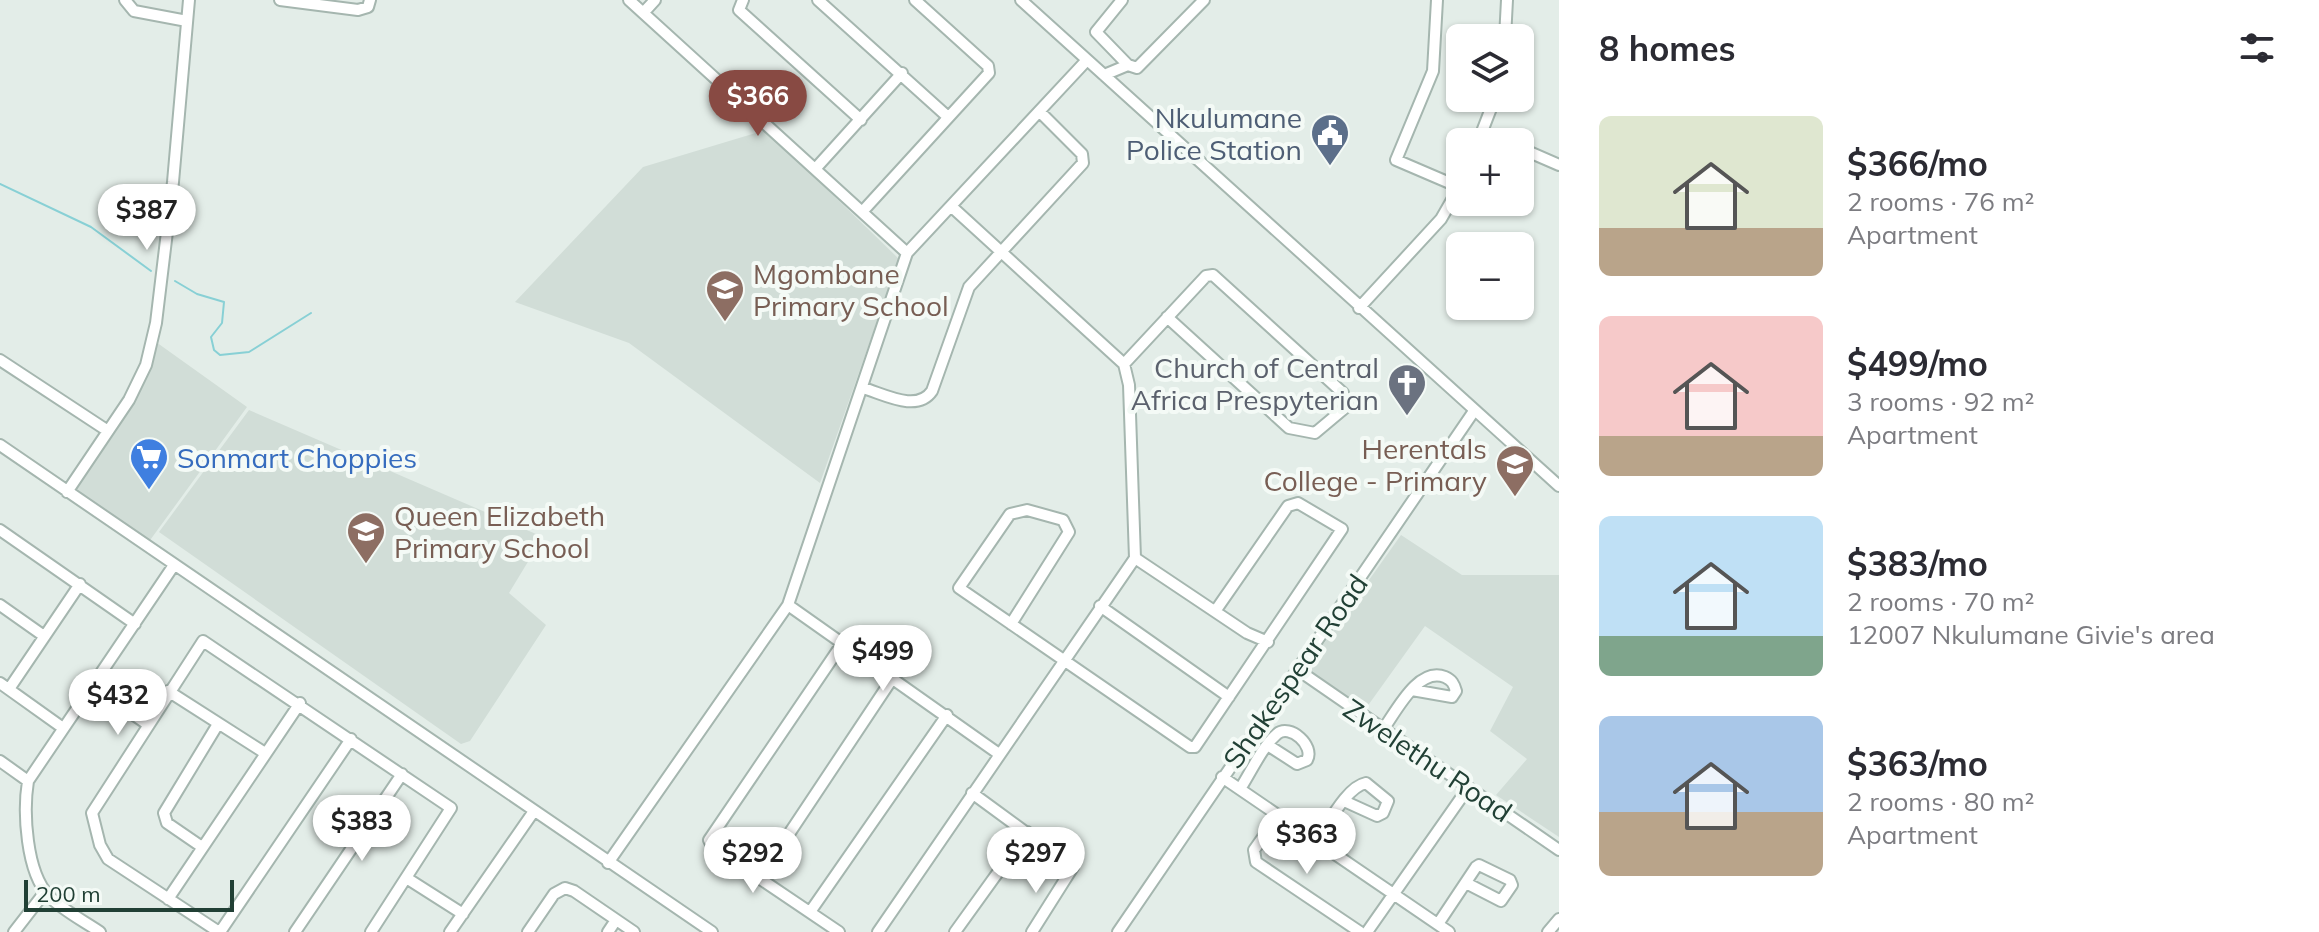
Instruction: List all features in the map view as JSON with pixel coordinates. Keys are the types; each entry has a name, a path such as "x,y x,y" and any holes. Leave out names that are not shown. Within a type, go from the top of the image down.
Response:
{"street":[{"path":"125,0 134,11 187,21"},
{"path":"67,492 141,378 156,323 189,0"},
{"path":"280,0 358,10 368,7 370,0"},
{"path":"629,0 907,253"},
{"path":"644,12 655,0"},
{"path":"743,0 739,10 861,120"},
{"path":"818,0 948,117"},
{"path":"862,212 990,70 915,0"},
{"path":"1021,0 1559,486"},
{"path":"1122,0 1096,32 1128,65"},
{"path":"1104,75 1128,65 1143,66 1204,0"},
{"path":"1437,0 1433,71 1396,160 1446,181"},
{"path":"1506,24 1507,0"},
{"path":"608,863 788,605 907,253 1087,60"},
{"path":"816,168 902,73"},
{"path":"863,388 913,402 925,400 932,391 965,294 1083,163 1082,154 1040,112"},
{"path":"1534,153 1558,161"},
{"path":"878,932 1135,558 1129,385 1124,364 952,207"},
{"path":"1359,308 1446,211"},
{"path":"1124,364 1167,317 1206,276 1213,275 1343,393 1346,407 1325,428 1315,433 1289,428 1167,317"},
{"path":"0,360 108,431"},
{"name":"Shakespear Road","path":"1118,932 1474,411"},
{"path":"0,445 712,932"},
{"path":"1011,624 1069,532 1063,520 1027,510 1010,514 959,584 961,590 1190,747 1199,745 1342,533 1340,527 1298,503 1288,506 1216,610"},
{"path":"0,530 135,624"},
{"path":"1135,558 1268,642"},
{"path":"100,932 45,892 26,833 28,781 174,565"},
{"path":"63,728 5,686 80,584"},
{"path":"0,605 44,636"},
{"path":"788,605 999,754"},
{"path":"1100,606 1229,697"},
{"path":"351,739 219,932 108,859 93,821 94,807 203,641 300,703 452,810 371,932"},
{"path":"839,932 713,847 709,835 842,644"},
{"name":"Zwelethu Road","path":"1298,670 1382,731 1559,850"},
{"path":"759,879 892,679"},
{"path":"92,686 147,724"},
{"path":"1382,731 1412,690"},
{"path":"168,691 265,753"},
{"path":"168,899 300,703"},
{"path":"810,912 947,715"},
{"path":"202,847 167,823 164,813 218,724"},
{"path":"1240,789 1269,746"},
{"path":"0,761 28,781"},
{"path":"295,932 402,774"},
{"path":"1222,777 1449,932"},
{"path":"1367,932 1468,788"},
{"path":"972,793 1073,867 1032,932"},
{"path":"1316,841 1344,801"},
{"path":"450,932 534,811"},
{"path":"1278,816 1254,850 1256,862 1360,932"},
{"path":"955,932 1027,832"},
{"path":"408,879 463,914"},
{"path":"1438,924 1466,883"},
{"path":"528,932 554,894 565,888 634,932"},
{"path":"14,932 45,892"},
{"path":"1548,932 1559,919"},
{"path":"608,932 616,920"}],"shaded area":[{"name":"Mgombane Primary School","path":"766,130 899,259 820,483 629,343 515,302 643,167"},
{"path":"156,342 247,407 148,543 71,491 135,398"},
{"name":"Queen Elizabeth Primary School","path":"249,410 543,537 509,593 546,625 470,741 461,744 159,532"},
{"path":"1401,535 1462,575 1559,575 1559,837 1496,795 1527,759 1490,731 1513,687 1425,626 1364,711 1305,670"}],"waterway":[{"path":"0,184 91,227 151,271"},
{"path":"175,281 197,294 224,302 222,323 211,337 214,350 220,355 249,352 311,313"}],"place":[{"name":"Nkulumane Police Station","path":"1330,167"},
{"name":"Mgombane Primary School","path":"725,323"},
{"name":"Church of Central Africa Prespyterian","path":"1407,417"},
{"name":"Sonmart Choppies","path":"149,491"},
{"name":"Herentals College - Primary","path":"1515,498"},
{"name":"Queen Elizabeth Primary School","path":"366,565"}]}
